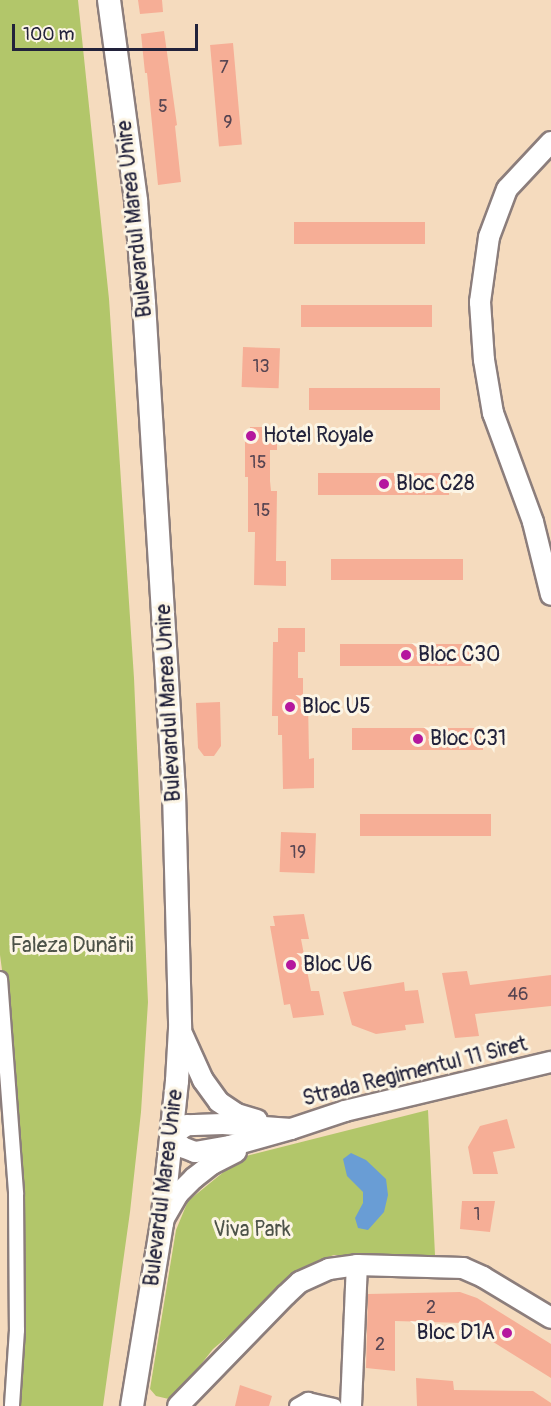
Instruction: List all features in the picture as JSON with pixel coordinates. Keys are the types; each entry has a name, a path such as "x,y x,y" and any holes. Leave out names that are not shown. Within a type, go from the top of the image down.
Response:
{"main road":[{"name":"Bulevardul Marea Unire","path":"109,0 136,201 145,313 174,792 180,1029 162,1222 132,1406"}],"street":[{"path":"551,142 507,189 489,237 480,302 484,360 493,413 533,522 551,596"},
{"path":"0,979 10,1087 16,1194 17,1330 12,1406"},
{"path":"180,1029 203,1080 219,1102 237,1114 291,1129"},
{"name":"Strada Regimentul 11 Siret","path":"291,1129 355,1108 551,1062"},
{"path":"171,1136 182,1147 195,1152 230,1146 291,1129"},
{"path":"162,1222 178,1194 212,1164 291,1129"},
{"path":"178,1406 256,1323 300,1282 316,1273 357,1265 463,1268 483,1276 551,1318"},
{"path":"351,1406 357,1265"},
{"path":"297,1406 308,1400 334,1406"}],"green space":[{"name":"Faleza Dunării","path":"0,0 78,0 109,299 134,678 148,1002 141,1112 130,1212 103,1406 16,1406 8,1015 0,955"},
{"name":"Viva Park","path":"428,1110 435,1255 334,1255 319,1260 213,1349 173,1400 156,1396 150,1389 176,1230 188,1201 242,1157"}],"water":[{"path":"351,1153 366,1160 386,1179 388,1195 384,1212 368,1230 358,1228 355,1218 363,1203 363,1192 347,1176 343,1159"}],"building":[{"path":"138,0 162,0 163,12 140,14"},
{"path":"164,31 177,125 175,126 181,182 158,185 141,34"},
{"path":"233,43 242,145 219,147 210,45"},
{"path":"294,222 425,222 425,244 294,244"},
{"path":"301,305 432,305 432,327 301,327"},
{"path":"243,347 280,348 279,388 242,387"},
{"path":"309,388 440,388 440,410 309,410"},
{"path":"250,427 277,427 277,450 270,450 270,481 271,491 277,491 276,561 286,561 286,586 254,585 255,532 248,532 248,477 245,477 245,439 250,439"},
{"name":"Bloc C28","path":"318,473 449,473 449,495 318,495"},
{"path":"331,559 463,559 463,580 331,580"},
{"name":"Bloc U5","path":"278,628 305,628 305,652 298,652 298,678 303,678 303,699 308,699 309,759 314,758 314,788 283,789 282,735 278,735 278,716 272,716 273,642 278,642"},
{"name":"Bloc C30","path":"340,644 471,644 471,666 340,666"},
{"path":"220,702 221,746 214,756 204,756 198,748 196,703"},
{"name":"Bloc C31","path":"352,728 483,728 483,750 352,750"},
{"path":"360,814 491,814 491,836 360,836"},
{"path":"281,832 316,833 315,873 280,872"},
{"name":"Bloc U6","path":"304,914 309,939 301,939 311,991 319,991 324,1015 293,1018 290,1004 284,1005 270,926 275,926 273,916"},
{"path":"467,971 470,985 551,975 551,1006 475,1014 479,1036 455,1038 442,973"},
{"path":"404,982 405,991 418,990 424,1023 405,1025 406,1030 376,1034 352,1025 343,992"},
{"path":"507,1119 515,1148 493,1152 498,1174 473,1174 468,1147 480,1126"},
{"path":"462,1201 495,1201 490,1232 460,1229"},
{"path":"460,1292 477,1298 551,1344 551,1378 463,1323 395,1321 395,1371 366,1368 368,1294"},
{"path":"416,1378 453,1381 454,1390 533,1391 551,1403 551,1406 417,1406"},
{"path":"240,1385 272,1396 269,1406 235,1406"}],"place":[{"name":"Hotel Royale","path":"251,436"},
{"name":"Bloc C28","path":"384,484"},
{"name":"Bloc C30","path":"406,655"},
{"name":"Bloc U5","path":"290,707"},
{"name":"Bloc C31","path":"418,739"},
{"name":"Bloc U6","path":"291,965"},
{"name":"Bloc D1A","path":"507,1333"}]}
